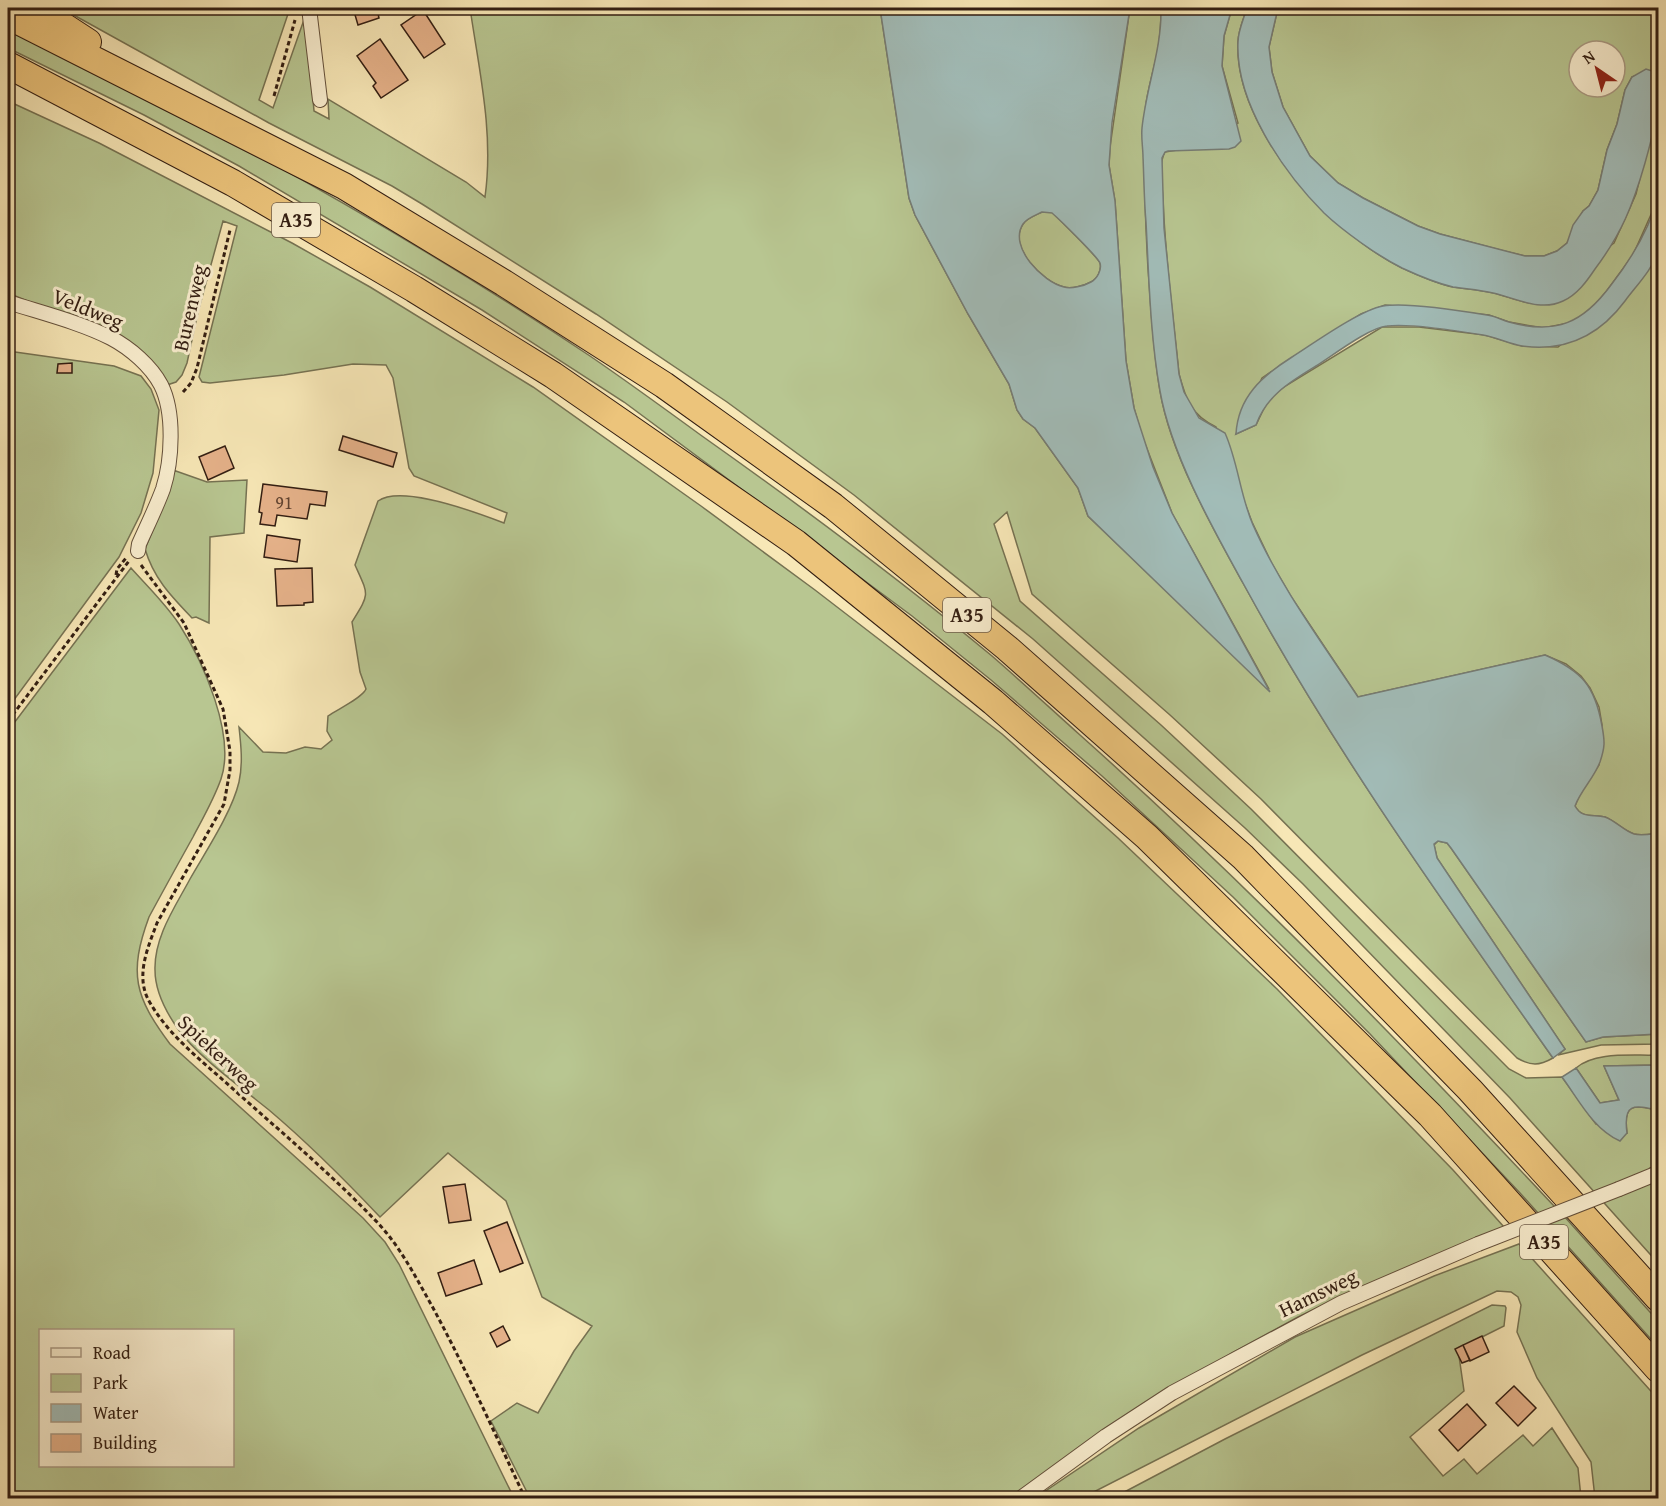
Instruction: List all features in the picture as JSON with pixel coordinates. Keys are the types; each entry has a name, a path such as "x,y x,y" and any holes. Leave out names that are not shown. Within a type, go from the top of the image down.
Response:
{"highway":[{"name":"A35","path":"36,8 69,28 151,88"},
{"name":"A35","path":"8,16 344,186 504,283 664,385 834,506 1007,648 1243,857 1470,1090 1659,1298"},
{"name":"A35","path":"8,67 233,183 414,289 553,375 805,550 993,702 1147,837 1430,1115 1659,1368"}],"street":[{"path":"303,9 320,100"},
{"name":"Veldweg","path":"8,302 111,338 131,351 161,385 165,396 170,451 163,488 137,552"},
{"name":"Hamsweg","path":"1021,1498 1106,1436 1172,1393 1341,1303 1478,1244 1659,1173"}],"path":[{"path":"274,96 303,9"},
{"name":"Burenweg","path":"183,392 191,384 197,368 230,230"},
{"path":"8,721 137,552"},
{"name":"Spiekerweg","path":"137,552 142,568 184,623 207,672 223,709 230,751 230,770 224,804 157,923 144,959 143,978 147,999 162,1022 188,1050 376,1220 404,1257 460,1359 525,1498"}],"green space":[{"path":"61,8 290,8 259,100 273,108 306,14 314,111 329,119 328,99 466,182 485,197 487,125 470,8 880,8 909,198 915,215 968,314 1009,384 1017,410 1023,419 1035,428 1078,488 1088,516 1269,689 1172,513 1142,436 1134,408 1126,361 1115,201 1109,165 1110,147 1130,8 1161,8 1158,48 1145,111 1145,190 1152,330 1160,391 1173,440 1218,538 1314,706 1391,825 1553,1058 1535,1064 1517,1058 1261,799 1170,715 1032,594 1007,512 994,524 1020,601 1161,725 1251,809 1509,1069 1526,1078 1562,1077 1596,1124 1627,1133 1628,1111 1632,1108 1658,1110 1658,1165 1650,1168 1658,1176 1658,1263 1510,1098 1303,884 1245,828 1033,639 854,495 727,402 596,314 422,204 392,186 269,123"},
{"path":"1232,8 1247,8 1238,42 1241,75 1252,109 1269,142 1291,174 1345,230 1374,251 1402,268 1434,282 1453,287 1489,292 1529,303 1614,243 1636,194 1658,104 1657,201 1633,255 1591,309 1569,323 1543,328 1509,322 1489,315 1385,305 1361,314 1262,378 1236,434 1256,425 1267,402 1282,388 1382,327 1419,327 1485,335 1522,346 1558,347 1636,285 1658,251 1658,833 1634,834 1605,817 1581,813 1575,806 1581,791 1599,765 1602,725 1599,707 1590,688 1581,676 1566,664 1545,655 1358,697 1272,564 1252,522 1216,427 1195,412 1184,392 1179,374 1161,175 1165,152 1177,150 1238,123 1222,66 1224,36"},
{"path":"1278,8 1658,8 1658,80 1652,71 1632,77 1627,86 1627,39 1567,39 1567,99 1623,99 1617,124 1607,150 1598,190 1589,206 1583,211 1567,243 1557,251 1544,256 1525,256 1440,234 1418,226 1338,183 1310,156 1283,107 1272,72 1269,47"},
{"path":"8,29 228,139 320,190 502,299 590,356 739,462 957,627 1142,791 1381,1025 1555,1206 1658,1321 1658,1347 1520,1193 1370,1034 1233,897 1102,776 991,680 912,616 624,402 482,310 239,166 144,115 8,48"},
{"path":"8,101 99,143 292,243 370,287 533,387 815,590 1002,734 1118,838 1277,989 1453,1170 1504,1227 1362,1287 1298,1317 1232,1353 1123,1419 1009,1498 530,1498 491,1421 517,1403 538,1413 574,1351 592,1326 542,1297 506,1201 448,1153 380,1217 298,1135 196,1050 165,1008 155,978 158,946 166,923 218,831 236,794 241,768 239,727 263,752 286,753 305,747 321,749 332,740 327,731 328,716 355,700 366,689 360,672 352,622 366,594 355,565 378,501 389,497 422,498 459,507 504,523 507,513 414,476 409,468 393,378 386,365 353,364 284,375 202,382 199,377 237,226 223,221 198,312 187,363 176,382 167,385 147,356 128,342 8,293"},
{"path":"1042,212 1052,212 1100,263 1098,274 1093,281 1070,288 1056,284 1038,271 1023,253 1019,233 1023,224"},
{"path":"8,351 114,366 141,376 151,389 159,410 153,473 141,513 119,557 8,708"},
{"path":"173,470 207,482 247,480 244,533 210,537 209,623 196,617 192,618 170,594 153,569 145,549 167,495"},
{"path":"131,568 168,609 188,639 215,699 224,741 221,779 204,816 149,917 142,937 137,970 142,998 170,1044 363,1218 385,1242 399,1264 514,1498 8,1498 8,731"},
{"path":"1438,841 1447,843 1451,848 1586,1042 1603,1037 1658,1034 1658,1044 1601,1045 1558,1055 1565,1049 1437,858 1434,845"},
{"path":"1658,1055 1658,1065 1604,1066 1619,1100 1600,1103 1576,1068 1593,1059 1604,1057"},
{"path":"1519,1244 1658,1399 1658,1498 1595,1498 1591,1462 1537,1378 1517,1332 1521,1305 1518,1297 1511,1292 1497,1291 1362,1355 1082,1498 1039,1498 1044,1492 1139,1428 1295,1337 1434,1276"},
{"path":"1492,1305 1505,1306 1504,1326 1458,1349 1464,1391 1410,1437 1443,1476 1464,1459 1477,1474 1523,1435 1533,1446 1552,1428 1578,1468 1581,1498 1113,1498 1225,1439"}],"water":[{"path":"880,8 1130,8 1112,123 1109,165 1115,201 1126,361 1134,408 1153,467 1172,513 1270,692 1088,516 1078,488 1035,428 1023,419 1017,410 1009,384 968,314 915,215 909,198","holes":["1042,212 1052,213 1100,263 1098,274 1091,282 1070,288 1056,284 1038,271 1024,253 1020,243 1023,224 1029,218"]},
{"path":"1161,8 1232,8 1224,36 1222,66 1241,141 1229,149 1168,151 1162,158 1164,228 1179,374 1184,392 1199,418 1225,433 1249,514 1264,548 1302,613 1358,697 1545,655 1569,667 1591,690 1599,712 1604,744 1597,768 1575,806 1581,813 1605,817 1634,834 1658,833 1658,1034 1603,1037 1586,1042 1451,848 1447,843 1438,841 1434,844 1437,858 1565,1049 1553,1058 1431,884 1314,706 1218,538 1194,490 1165,415 1154,349 1150,306 1142,132 1159,38"},
{"path":"1247,8 1278,8 1269,47 1272,72 1283,107 1310,156 1338,183 1418,226 1525,256 1544,256 1557,251 1567,243 1573,225 1589,206 1598,190 1607,150 1617,124 1623,99 1627,99 1627,86 1632,77 1646,69 1652,71 1658,90 1654,129 1641,178 1620,231 1585,283 1568,298 1554,304 1537,305 1488,292 1453,287 1402,268 1372,250 1324,213 1278,157 1264,135 1244,88 1239,65 1240,29"},
{"path":"1658,197 1660,241 1652,265 1615,313 1604,324 1580,339 1567,344 1538,347 1517,345 1493,337 1435,328 1387,326 1371,331 1288,384 1266,405 1256,425 1236,434 1241,409 1262,380 1281,364 1324,336 1373,309 1393,305 1435,308 1490,316 1526,326 1541,327 1567,323 1579,317 1601,298 1626,264 1645,232"},
{"path":"1658,1065 1658,1110 1636,1107 1628,1111 1627,1133 1620,1141 1610,1136 1594,1122 1562,1077 1576,1068 1600,1103 1619,1100 1604,1066"}],"building":[{"path":"353,8 382,8 377,9 379,18 358,25"},
{"path":"423,10 445,44 424,58 401,25"},
{"path":"380,39 408,80 381,98 373,86 376,83 357,56"},
{"path":"72,363 72,373 57,373 58,364"},
{"path":"343,436 397,453 393,467 339,450"},
{"path":"225,446 234,468 208,480 199,457"},
{"path":"263,484 327,492 325,506 310,504 307,519 277,515 275,526 260,524 262,513 259,512"},
{"path":"267,535 300,540 297,562 264,557"},
{"path":"312,568 313,602 304,603 304,605 277,606 275,569"},
{"path":"465,1184 471,1220 449,1223 443,1187"},
{"path":"507,1222 523,1263 500,1272 484,1231"},
{"path":"474,1260 482,1284 446,1296 438,1273"},
{"path":"503,1326 510,1340 497,1347 490,1333"},
{"path":"1482,1336 1489,1352 1470,1361 1463,1345"},
{"path":"1463,1345 1470,1360 1462,1363 1455,1349"},
{"path":"1514,1386 1536,1408 1518,1426 1496,1403"},
{"path":"1467,1404 1486,1425 1458,1451 1439,1430"}]}
